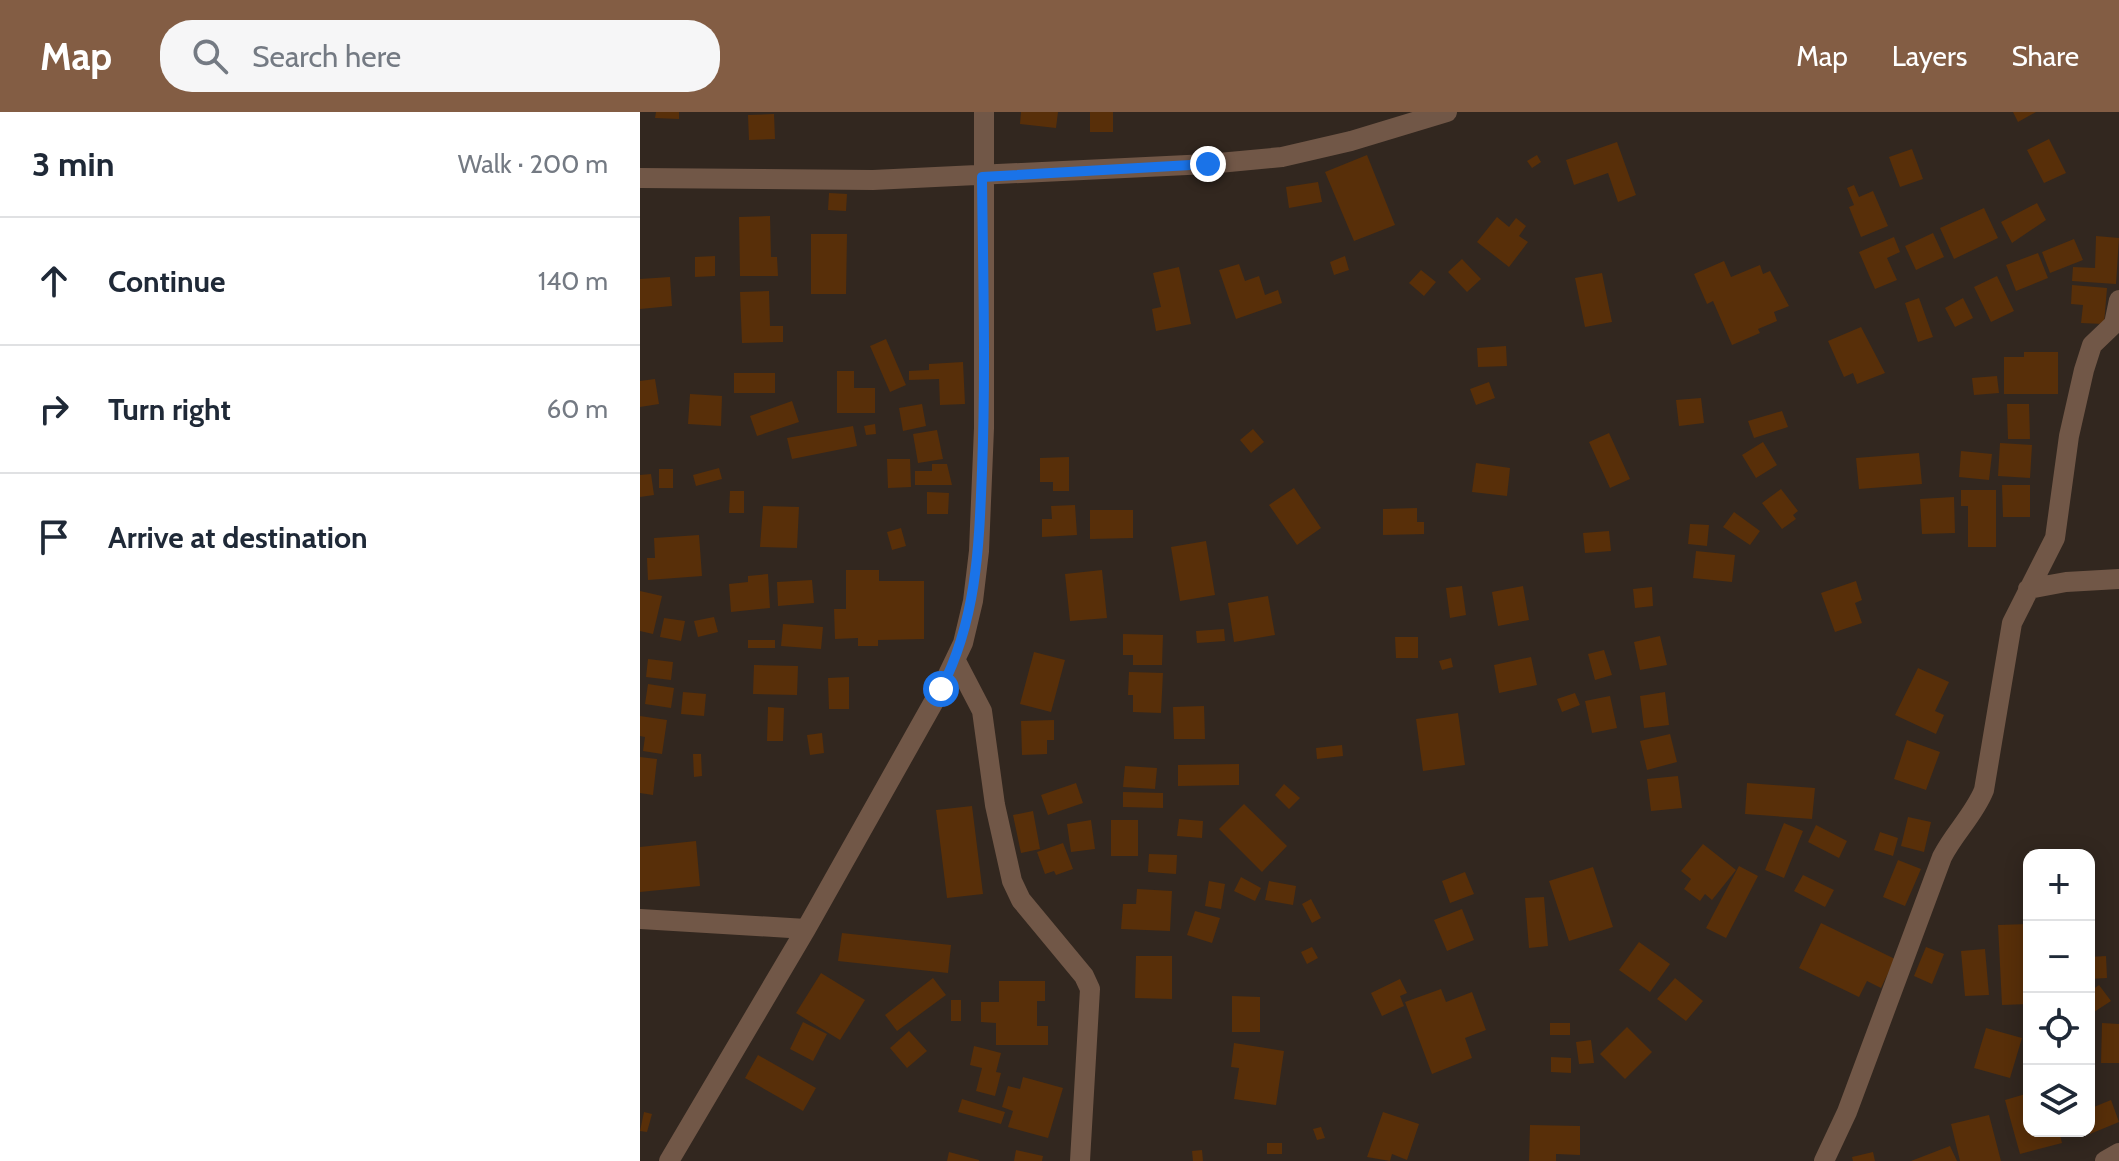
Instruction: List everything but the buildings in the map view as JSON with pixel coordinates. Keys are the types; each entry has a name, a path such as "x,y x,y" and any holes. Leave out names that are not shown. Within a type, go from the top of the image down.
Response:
{"street":[{"path":"669,1161 806,929 956,661 973,601 979,551 984,428 984,112"},
{"path":"640,178 748,181 982,177 1282,157 1351,141 1447,112"},
{"path":"1824,1161 1847,1112 1942,857 1953,835 1977,807 1984,790 2012,623 2059,523 2069,436 2084,370 2092,345 2114,324 2119,300"},
{"path":"2028,589 2066,582 2119,579"},
{"path":"956,661 982,711 995,805 1012,881 1021,900 1084,976 1090,989 1080,1161"},
{"path":"640,919 806,929"},
{"path":"2105,1161 2119,1153"}],"route":[{"path":"941,689 963,643 973,601 979,551 984,428 982,177 1208,164"}]}
